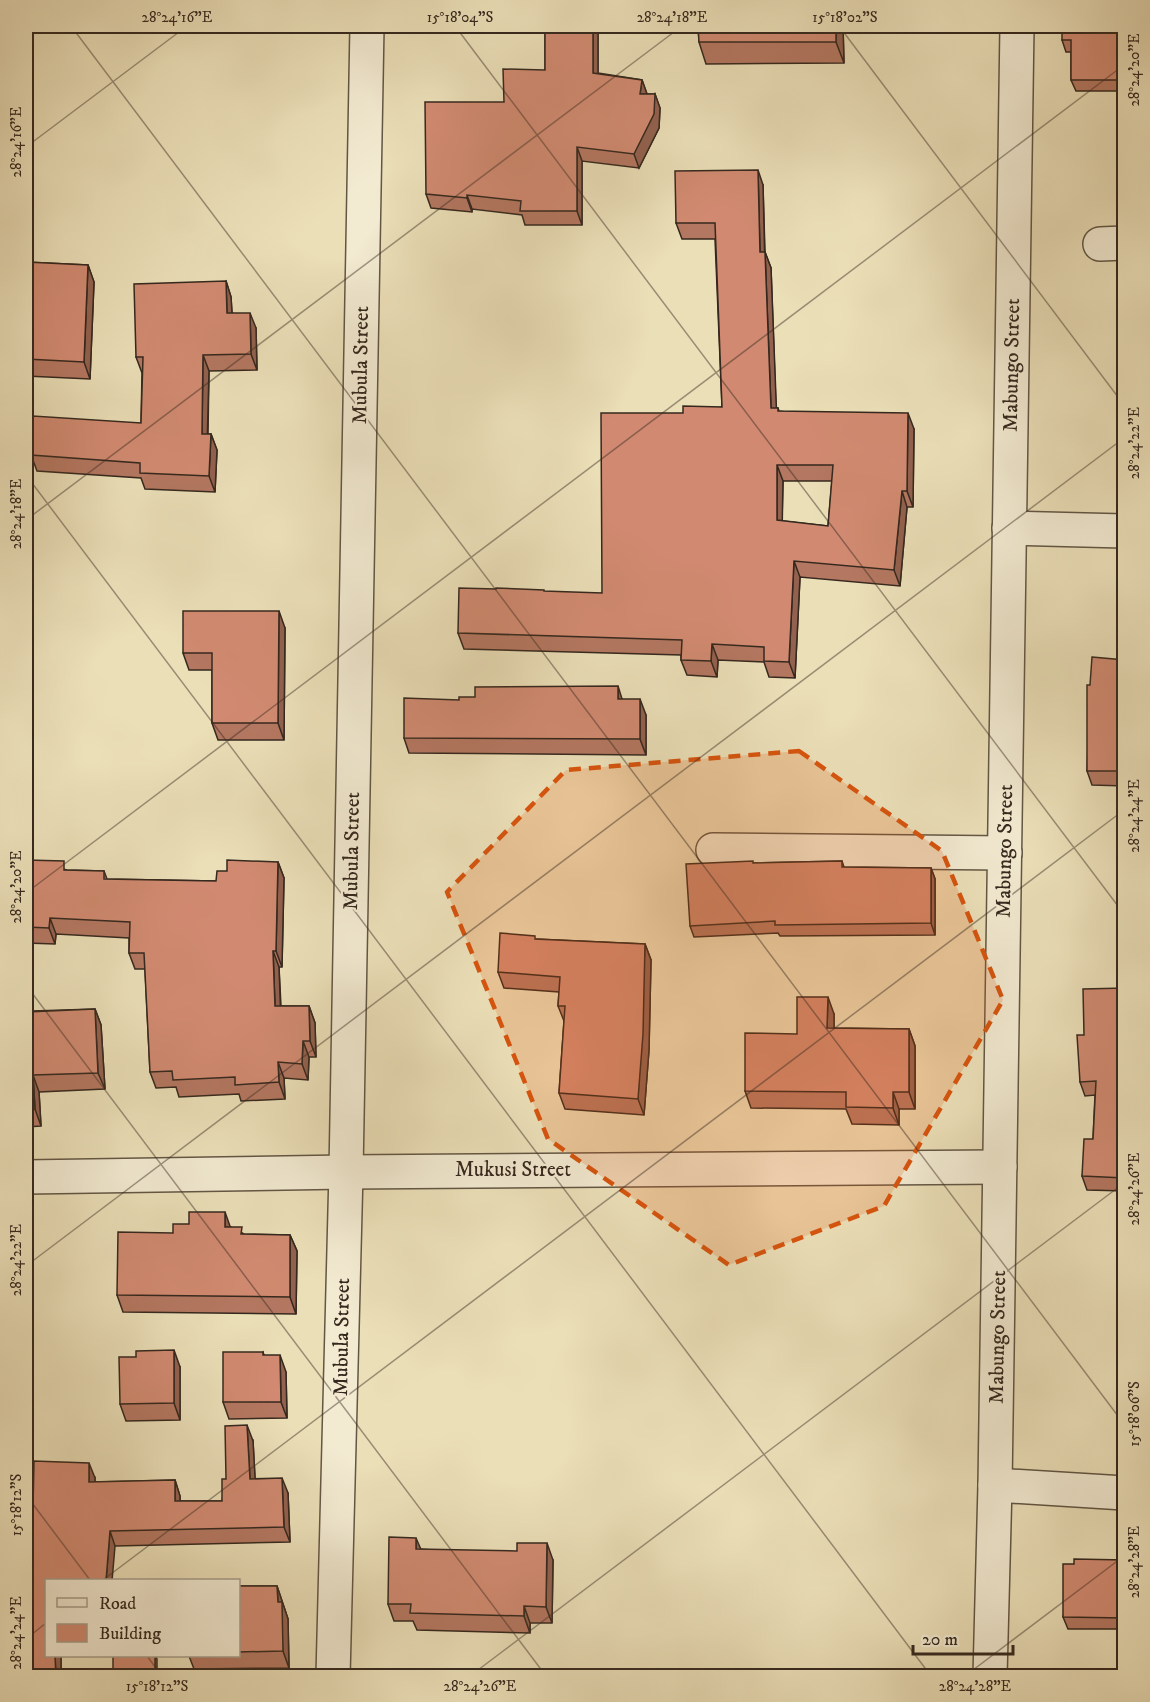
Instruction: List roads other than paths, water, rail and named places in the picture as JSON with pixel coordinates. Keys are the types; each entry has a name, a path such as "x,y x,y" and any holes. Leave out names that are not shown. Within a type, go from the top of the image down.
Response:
{"street":[{"name":"Mubula Street","path":"333,1677 346,1172 366,26"},
{"name":"Mabungo Street","path":"990,1677 995,1485 1017,26"},
{"path":"1009,528 1125,531"},
{"path":"713,850 1005,853"},
{"name":"Mukusi Street","path":"26,1177 1000,1167"},
{"path":"995,1485 1125,1492"}]}
